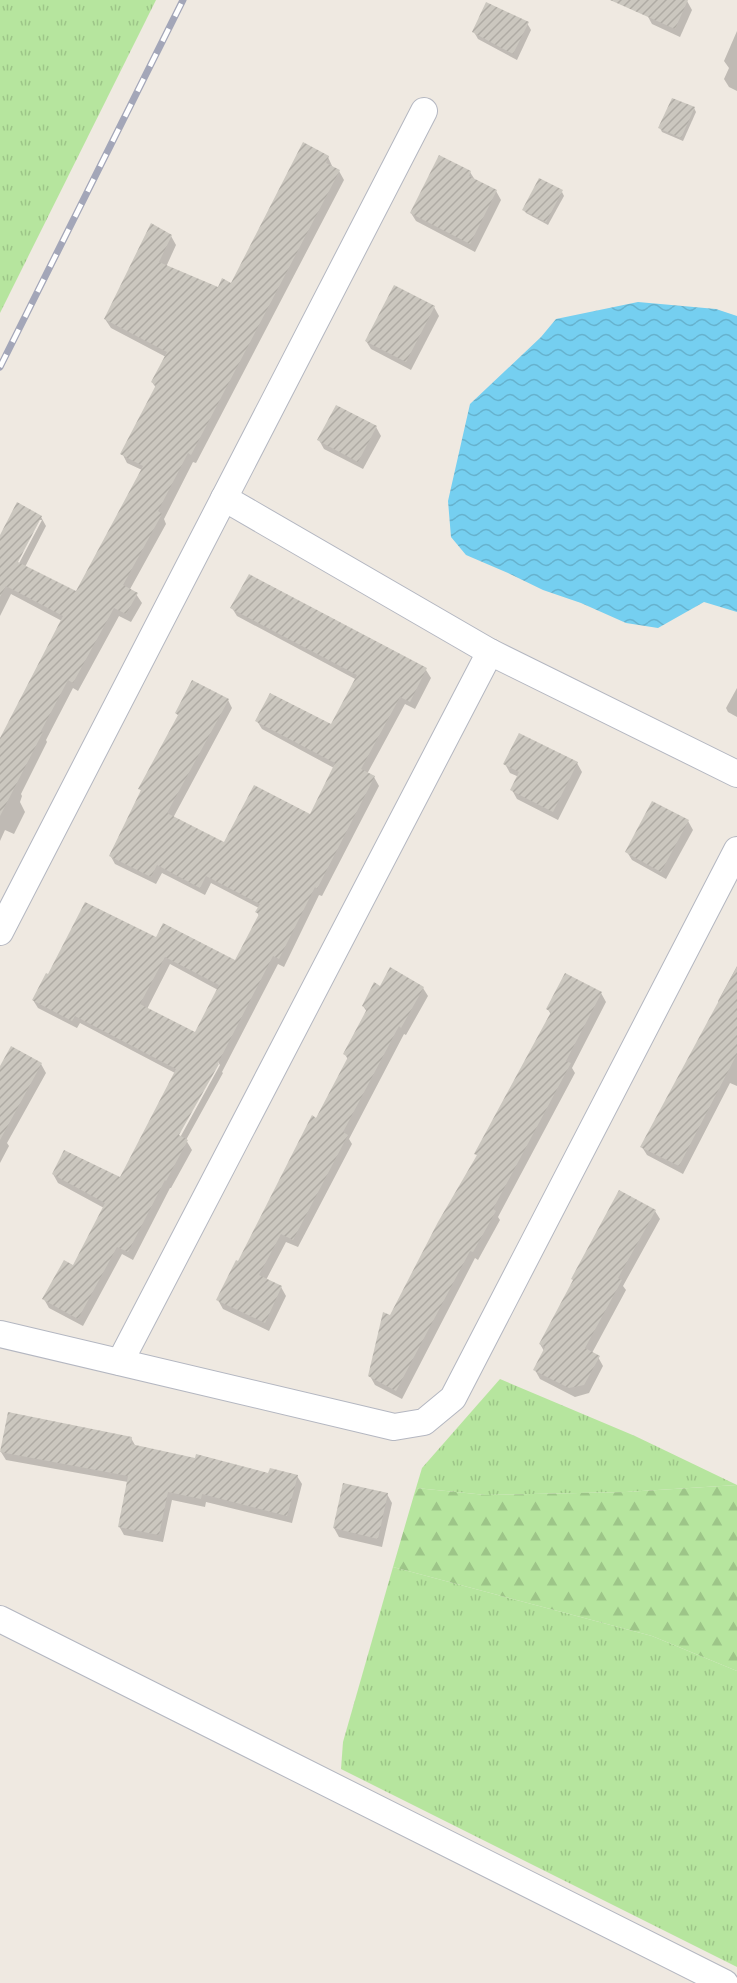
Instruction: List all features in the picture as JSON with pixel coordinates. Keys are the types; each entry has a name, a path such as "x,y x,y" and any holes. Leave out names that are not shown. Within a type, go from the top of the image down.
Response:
{"street":[{"path":"0,932 424,111"},
{"path":"224,498 490,652 737,774"},
{"path":"120,1362 490,652"},
{"path":"0,1334 394,1427 424,1422 453,1398 737,850"},
{"path":"0,1618 725,1983"}],"green space":[{"path":"0,0 156,0 0,313"},
{"path":"500,1379 635,1436 737,1485 626,1492 486,1495 416,1488 422,1468"},
{"path":"737,1485 737,1671 652,1636 393,1567 416,1488 486,1495 626,1492"},
{"path":"393,1567 652,1636 737,1671 737,1967 341,1769 343,1742"}],"water":[{"path":"638,302 716,309 737,316 737,612 704,602 658,628 626,623 581,603 543,590 466,555 451,537 448,501 470,404 541,337 556,319"}],"building":[{"path":"610,0 688,0 675,29"},
{"path":"486,2 529,22 513,54 472,32"},
{"path":"672,98 695,107 681,138 658,128"},
{"path":"303,142 329,156 326,163 340,170 191,455 188,453 158,511 162,514 123,585 138,593 126,614 114,608 73,683 68,680 0,816 0,738 63,616 6,586 0,597 0,535 17,502 42,516 18,562 76,591 143,466 120,454 156,385 151,382 167,352 104,319 151,223 172,235 159,262 218,287 222,278 231,283"},
{"path":"439,155 471,171 469,176 497,190 470,244 410,213"},
{"path":"539,178 563,190 546,222 522,210"},
{"path":"394,285 435,306 406,362 365,341"},
{"path":"336,405 377,426 358,462 317,440"},
{"path":"249,574 427,668 410,702 400,697 361,769 375,776 279,959 273,956 219,1064 179,1135 188,1140 128,1252 117,1247 78,1319 42,1299 64,1260 73,1265 105,1203 52,1174 64,1150 120,1177 176,1069 75,1016 72,1021 32,1000 85,902 156,937 163,923 235,960 259,914 255,912 260,904 206,876 200,888 157,865 151,877 109,856 141,790 138,789 178,715 175,713 192,680 229,699 167,813 224,842 254,785 310,814 335,763 255,721 270,693 331,724 357,675 230,608","holes":["165,957 219,985 195,1032 140,1004"]},
{"path":"519,733 578,762 553,812 510,790 519,772 503,764"},
{"path":"652,801 689,820 661,872 625,852"},
{"path":"390,967 424,987 401,1028 399,1026 343,1132 348,1135 293,1240 281,1234 259,1275 282,1286 265,1323 216,1300 312,1115 316,1118 348,1057 343,1054 367,1009 362,1006 374,982 380,986"},
{"path":"737,967 737,1054 679,1166 640,1147"},
{"path":"565,973 602,992 566,1061 571,1063 493,1209 496,1211 473,1252 470,1251 396,1391 368,1376 383,1312 390,1315 438,1222 477,1155 474,1154 551,1012 546,1009"},
{"path":"11,1046 42,1063 0,1140 0,1066"},
{"path":"619,1190 656,1210 618,1278 622,1280 585,1348 600,1356 584,1385 569,1388 533,1370 545,1347 539,1344"},
{"path":"8,1412 132,1437 131,1444 195,1458 196,1454 268,1473 270,1468 298,1475 287,1516 202,1494 201,1499 168,1492 159,1535 118,1527 128,1476 0,1452"},
{"path":"343,1483 388,1493 378,1539 333,1528"}],"railway":[{"path":"0,367 183,0"}]}
